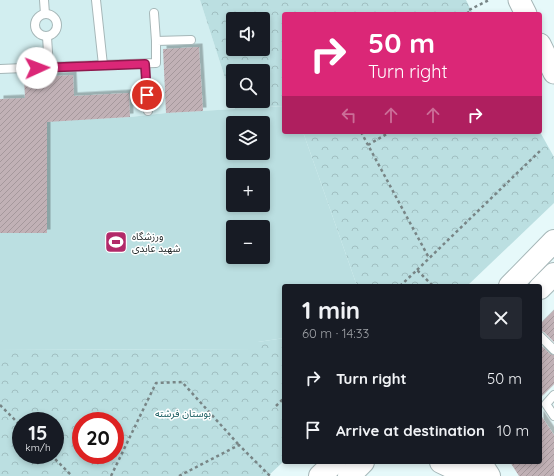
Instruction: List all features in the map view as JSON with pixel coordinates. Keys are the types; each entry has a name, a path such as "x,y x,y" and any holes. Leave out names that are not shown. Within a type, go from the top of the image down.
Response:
{"main road":[{"path":"512,284 554,241"},
{"path":"542,286 554,274"},
{"path":"320,476 332,464"},
{"path":"349,476 361,464"},
{"path":"450,464 473,470"}],"street":[{"path":"519,0 525,12"},
{"path":"542,48 554,73"}],"lane":[{"path":"44,0 45,14"},
{"path":"96,0 103,65"},
{"path":"0,69 156,63 154,13"},
{"path":"45,14 52,16 57,21 58,25 55,32 47,37 38,34 34,27 38,17 45,14"},
{"path":"47,37 49,67"},
{"path":"156,41 192,40"},
{"path":"145,64 148,111"},
{"path":"542,338 554,350"},
{"path":"554,395 546,404 554,416"}],"path":[{"path":"468,12 467,11 489,0"},
{"path":"362,134 429,258"},
{"path":"368,145 387,134"},
{"path":"402,284 542,149"},
{"path":"417,270 431,284"},
{"path":"111,476 156,383 182,382 240,446 270,476"},
{"path":"276,406 282,400"},
{"path":"0,406 12,417"},
{"path":"179,476 240,446"},
{"path":"60,464 72,476"}],"shaded area":[{"path":"0,0 200,0 226,81 226,108 235,109 166,113 130,117 0,124"}],"green space":[{"path":"200,0 466,0 472,12 282,12 282,106 270,107 270,64 226,64 226,81"},
{"name":"ورزشگاه شهید عابدی","path":"282,106 282,134 304,134 356,284 282,284 282,338 258,342 258,350 0,349 0,124 130,117 166,113"},
{"path":"304,134 541,134 554,157 554,203 469,284 356,284"},
{"name":"بوستان فرشته","path":"282,338 282,463 268,476 0,476 0,349 257,350 258,342"}],"building":[{"path":"199,47 203,111 166,113 163,49"},
{"path":"73,75 74,96 129,93 130,117 47,122 47,233 0,233 0,99 25,98 24,78"},
{"path":"554,310 554,342 542,332 542,322"},
{"path":"542,346 550,354 554,355 554,384 542,396"},
{"path":"542,417 554,435 554,476 519,476 511,464 542,464"}],"place":[{"name":"ورزشگاه شهید عابدی","path":"116,242"}],"route":[{"path":"37,68 145,64 147,95"}]}
